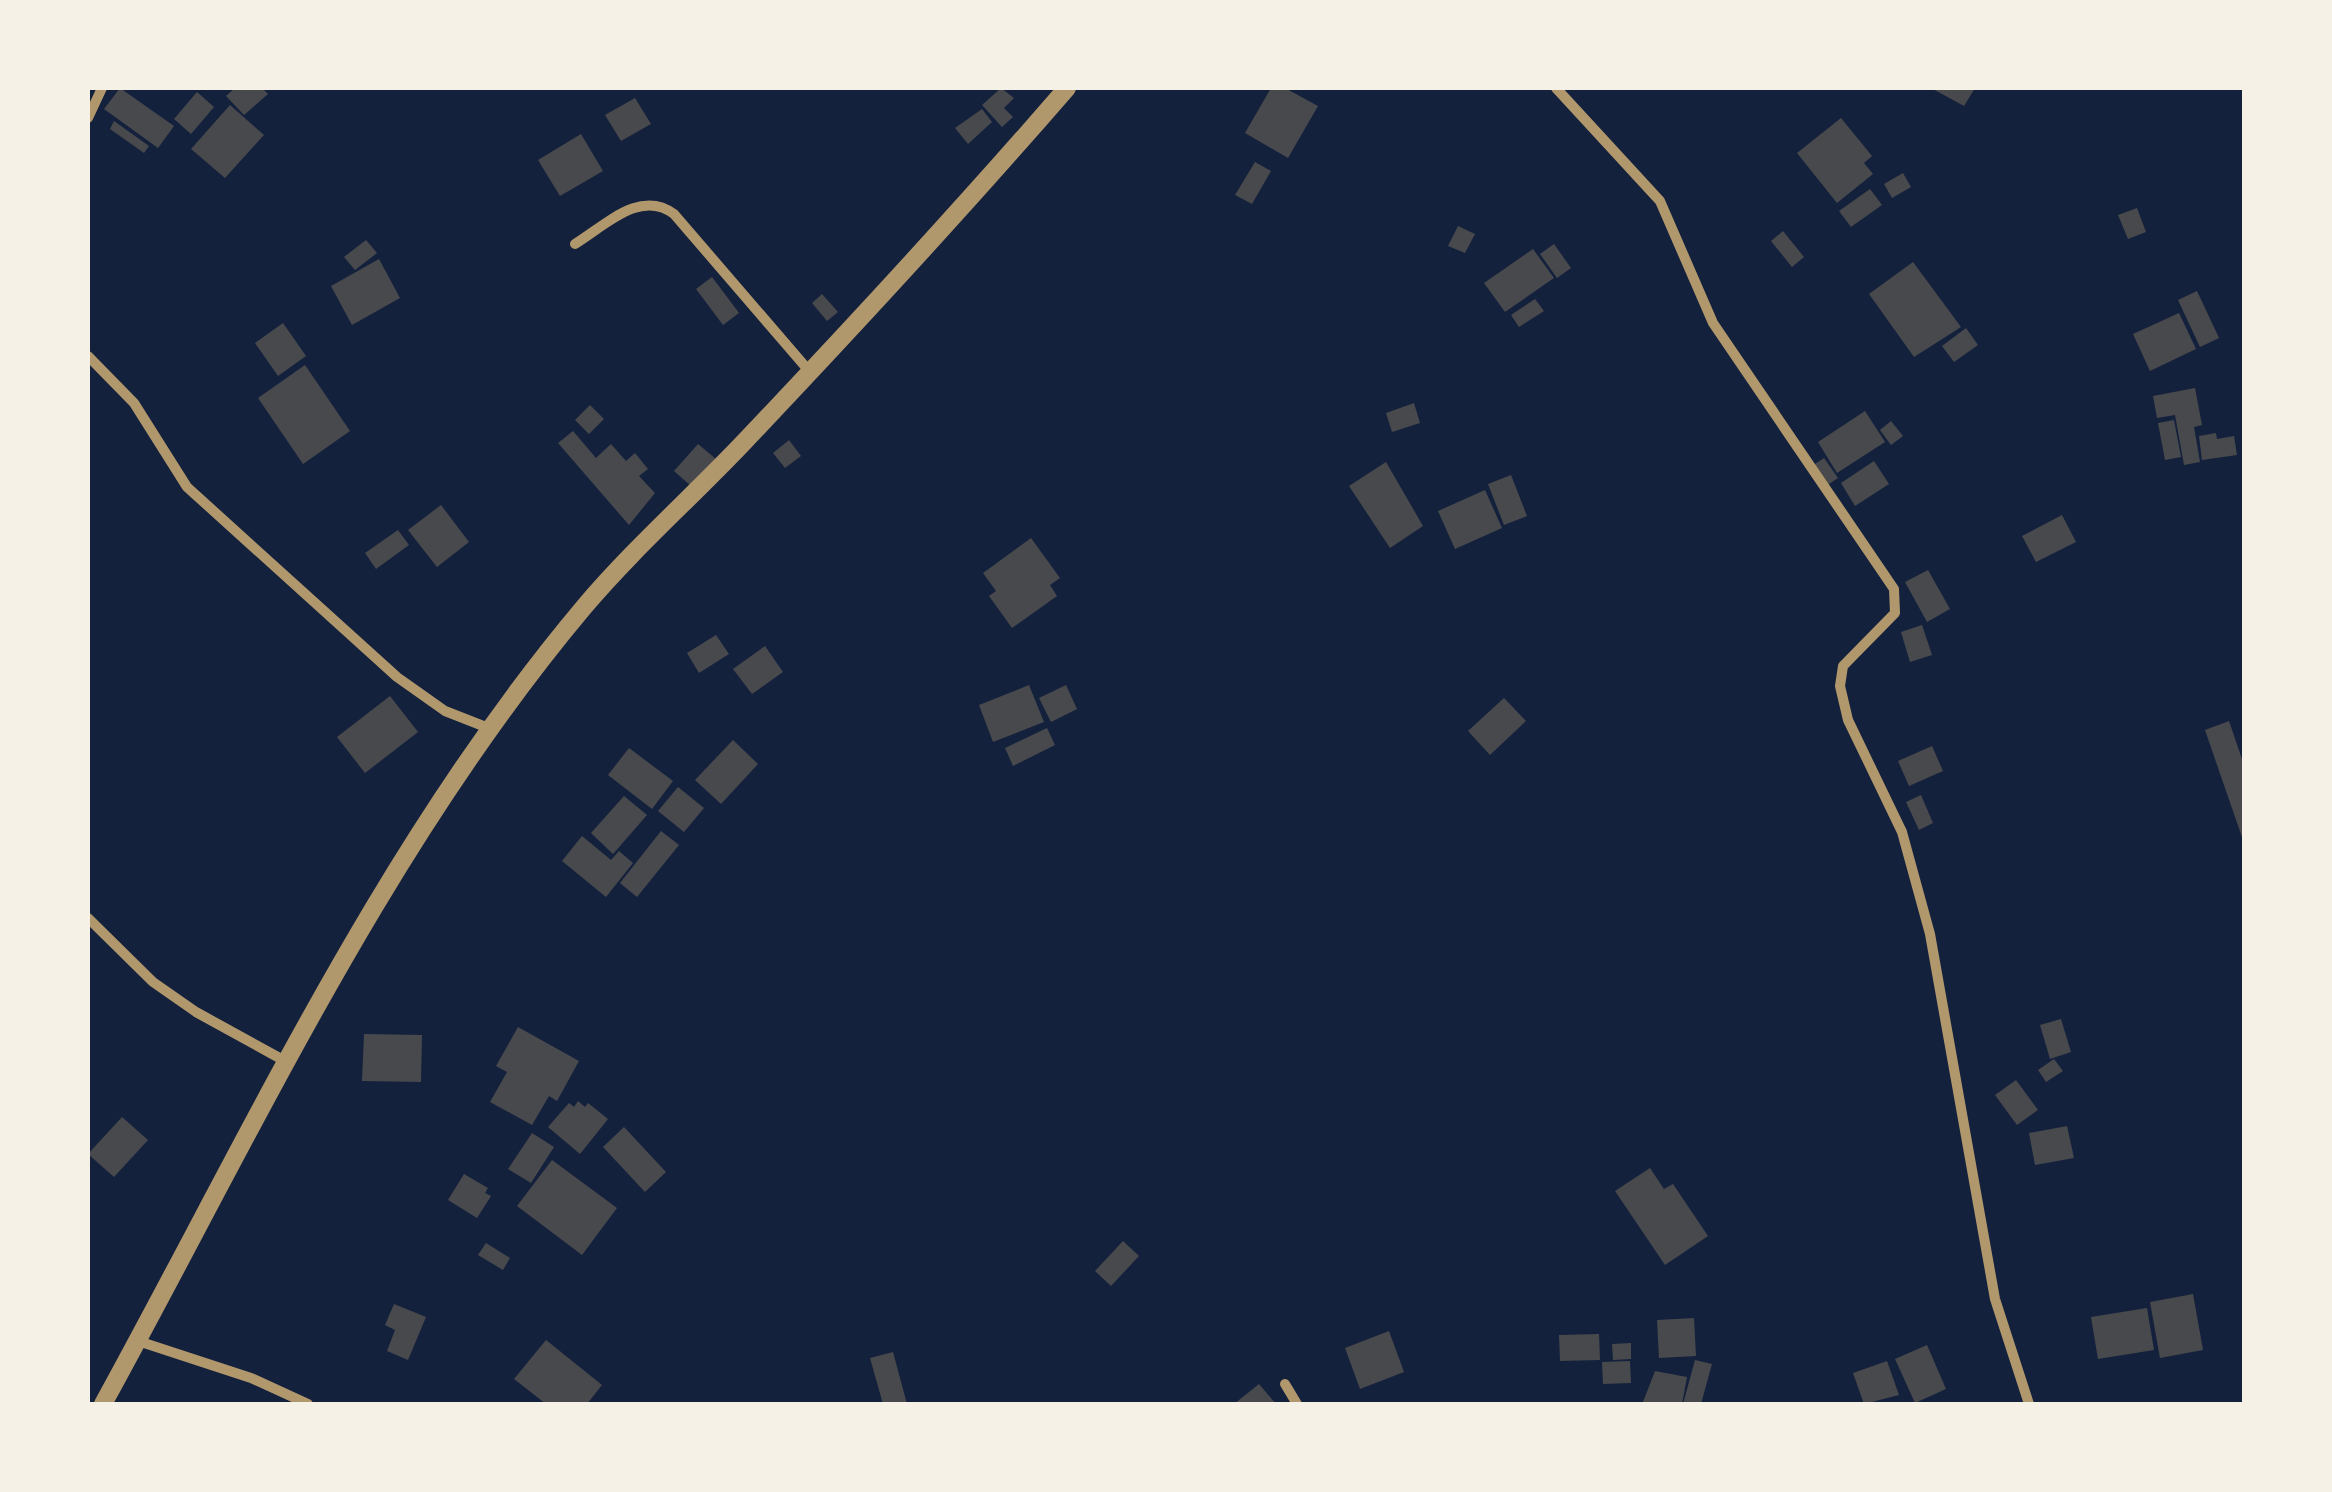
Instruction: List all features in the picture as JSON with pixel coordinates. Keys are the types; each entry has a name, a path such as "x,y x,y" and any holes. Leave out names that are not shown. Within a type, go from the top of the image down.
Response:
{"street":[{"path":"88,118 102,88"},
{"path":"103,1404 285,1061 417,838 492,729 585,606 810,372 1067,88"},
{"path":"1556,88 1660,201 1713,323 1894,589 1895,613 1843,666 1840,686 1848,720 1902,832 1930,934 1995,1299 2029,1404"},
{"path":"574,244 644,202 660,203 674,214 810,372"},
{"path":"88,356 134,403 187,487 397,677 445,711 492,729"},
{"path":"88,918 153,982 196,1012 285,1061"},
{"path":"138,1340 251,1378 308,1404"},
{"path":"1285,1384 1297,1404"}],"building":[{"path":"120,88 174,126 158,148 104,109"},
{"path":"235,88 262,88 268,94 244,115 226,96"},
{"path":"1001,88 1014,98 1004,108 1013,117 1002,127 982,105"},
{"path":"1271,88 1285,88 1318,106 1288,158 1245,133"},
{"path":"1931,88 1975,88 1964,106"},
{"path":"197,92 214,107 191,134 174,119"},
{"path":"635,98 651,124 621,141 605,115"},
{"path":"230,105 264,135 225,178 191,149"},
{"path":"982,109 992,122 968,144 955,128"},
{"path":"1841,118 1872,156 1864,163 1873,174 1837,203 1797,153"},
{"path":"114,121 149,146 144,153 110,129"},
{"path":"581,134 603,171 560,196 538,160"},
{"path":"1255,162 1271,171 1252,204 1235,195"},
{"path":"1903,173 1911,187 1892,198 1884,184"},
{"path":"1870,189 1882,205 1851,227 1839,211"},
{"path":"2137,208 2146,232 2128,239 2118,215"},
{"path":"1458,226 1475,234 1465,253 1448,246"},
{"path":"1783,231 1804,257 1792,267 1771,241"},
{"path":"366,240 377,253 355,270 344,257"},
{"path":"1554,244 1571,268 1557,278 1540,254"},
{"path":"1533,249 1554,278 1505,312 1484,283"},
{"path":"379,259 400,298 352,325 331,286"},
{"path":"1913,262 1961,327 1914,357 1869,294"},
{"path":"712,277 739,313 723,325 696,289"},
{"path":"2197,291 2219,338 2200,347 2178,300"},
{"path":"822,294 838,312 827,321 812,303"},
{"path":"1535,299 1544,311 1519,327 1511,315"},
{"path":"2179,313 2196,349 2150,371 2133,334"},
{"path":"283,323 306,356 278,376 255,343"},
{"path":"1966,328 1978,345 1954,362 1942,346"},
{"path":"305,365 350,431 303,464 258,398"},
{"path":"2195,388 2202,425 2194,427 2200,462 2184,465 2175,415 2157,418 2153,396"},
{"path":"1414,403 1420,423 1392,432 1386,413"},
{"path":"590,405 604,419 589,434 575,420"},
{"path":"1865,411 1885,442 1837,473 1818,442"},
{"path":"2174,420 2181,457 2165,460 2158,423"},
{"path":"1891,421 1903,436 1891,445 1880,430"},
{"path":"573,431 596,458 611,444 626,461 635,453 648,469 639,476 655,493 629,525 558,443"},
{"path":"2216,433 2217,439 2234,436 2237,455 2202,460 2199,436"},
{"path":"789,440 801,456 785,468 773,453"},
{"path":"698,444 716,459 692,487 674,471"},
{"path":"1824,458 1838,478 1826,486 1812,466"},
{"path":"1874,461 1889,484 1855,506 1841,483"},
{"path":"1386,462 1423,526 1390,548 1349,486"},
{"path":"1511,475 1527,516 1504,525 1488,484"},
{"path":"1485,490 1502,528 1455,549 1438,511"},
{"path":"441,505 469,542 437,567 408,530"},
{"path":"2062,515 2076,542 2036,562 2022,536"},
{"path":"398,530 409,545 376,569 365,553"},
{"path":"1031,538 1060,578 1050,585 1057,596 1012,628 989,596 996,591 983,573"},
{"path":"1928,570 1950,609 1927,622 1905,582"},
{"path":"1922,625 1932,655 1910,662 1901,632"},
{"path":"716,635 729,654 699,673 687,653"},
{"path":"765,646 783,672 752,694 733,669"},
{"path":"1029,685 1044,722 993,742 979,705"},
{"path":"1066,685 1077,709 1051,722 1039,698"},
{"path":"390,696 418,732 365,773 337,737"},
{"path":"1504,698 1526,721 1490,755 1468,731"},
{"path":"2229,721 2244,765 2244,843 2205,730"},
{"path":"1047,728 1055,745 1013,766 1005,748"},
{"path":"733,740 758,764 721,804 695,780"},
{"path":"1932,746 1943,771 1909,786 1898,761"},
{"path":"629,748 673,781 652,809 608,775"},
{"path":"678,787 704,808 684,832 658,811"},
{"path":"1921,795 1933,823 1919,830 1906,802"},
{"path":"624,796 647,815 613,854 591,833"},
{"path":"661,831 679,845 637,897 620,883"},
{"path":"582,836 611,860 619,851 633,863 606,897 562,861"},
{"path":"2061,1019 2071,1052 2050,1059 2040,1025"},
{"path":"518,1027 579,1061 557,1101 549,1096 532,1125 490,1102 507,1072 496,1066"},
{"path":"364,1034 422,1035 421,1082 362,1081"},
{"path":"2054,1059 2063,1071 2046,1082 2038,1070"},
{"path":"2016,1080 2038,1110 2017,1125 1995,1095"},
{"path":"578,1101 585,1107 588,1103 608,1119 580,1154 548,1127 569,1103 574,1107"},
{"path":"122,1117 148,1140 114,1177 88,1154"},
{"path":"2067,1126 2074,1158 2035,1165 2029,1133"},
{"path":"624,1127 666,1172 645,1192 603,1147"},
{"path":"532,1133 554,1147 531,1183 508,1169"},
{"path":"552,1160 617,1208 582,1255 517,1206"},
{"path":"1650,1168 1664,1189 1673,1184 1708,1236 1665,1265 1615,1191"},
{"path":"464,1174 488,1188 485,1193 491,1196 477,1218 448,1200"},
{"path":"1123,1241 1139,1256 1111,1286 1095,1271"},
{"path":"486,1243 510,1258 503,1270 478,1255"},
{"path":"2193,1294 2203,1350 2160,1358 2150,1302"},
{"path":"394,1304 426,1317 408,1360 387,1351 395,1330 385,1325"},
{"path":"2147,1308 2154,1350 2098,1359 2091,1317"},
{"path":"1694,1318 1696,1356 1659,1358 1657,1320"},
{"path":"1389,1331 1404,1372 1360,1389 1345,1348"},
{"path":"1599,1334 1600,1360 1560,1361 1559,1335"},
{"path":"546,1340 602,1385 587,1404 546,1404 514,1379"},
{"path":"1631,1343 1631,1359 1613,1360 1612,1344"},
{"path":"1927,1345 1946,1389 1915,1403 1895,1359"},
{"path":"893,1352 907,1404 883,1404 870,1358"},
{"path":"1695,1360 1712,1364 1701,1404 1683,1404"},
{"path":"1630,1361 1631,1383 1603,1384 1602,1362"},
{"path":"1887,1361 1899,1395 1864,1404 1853,1373"},
{"path":"1655,1371 1687,1377 1682,1404 1643,1402"},
{"path":"1259,1384 1276,1404 1234,1404"}]}
